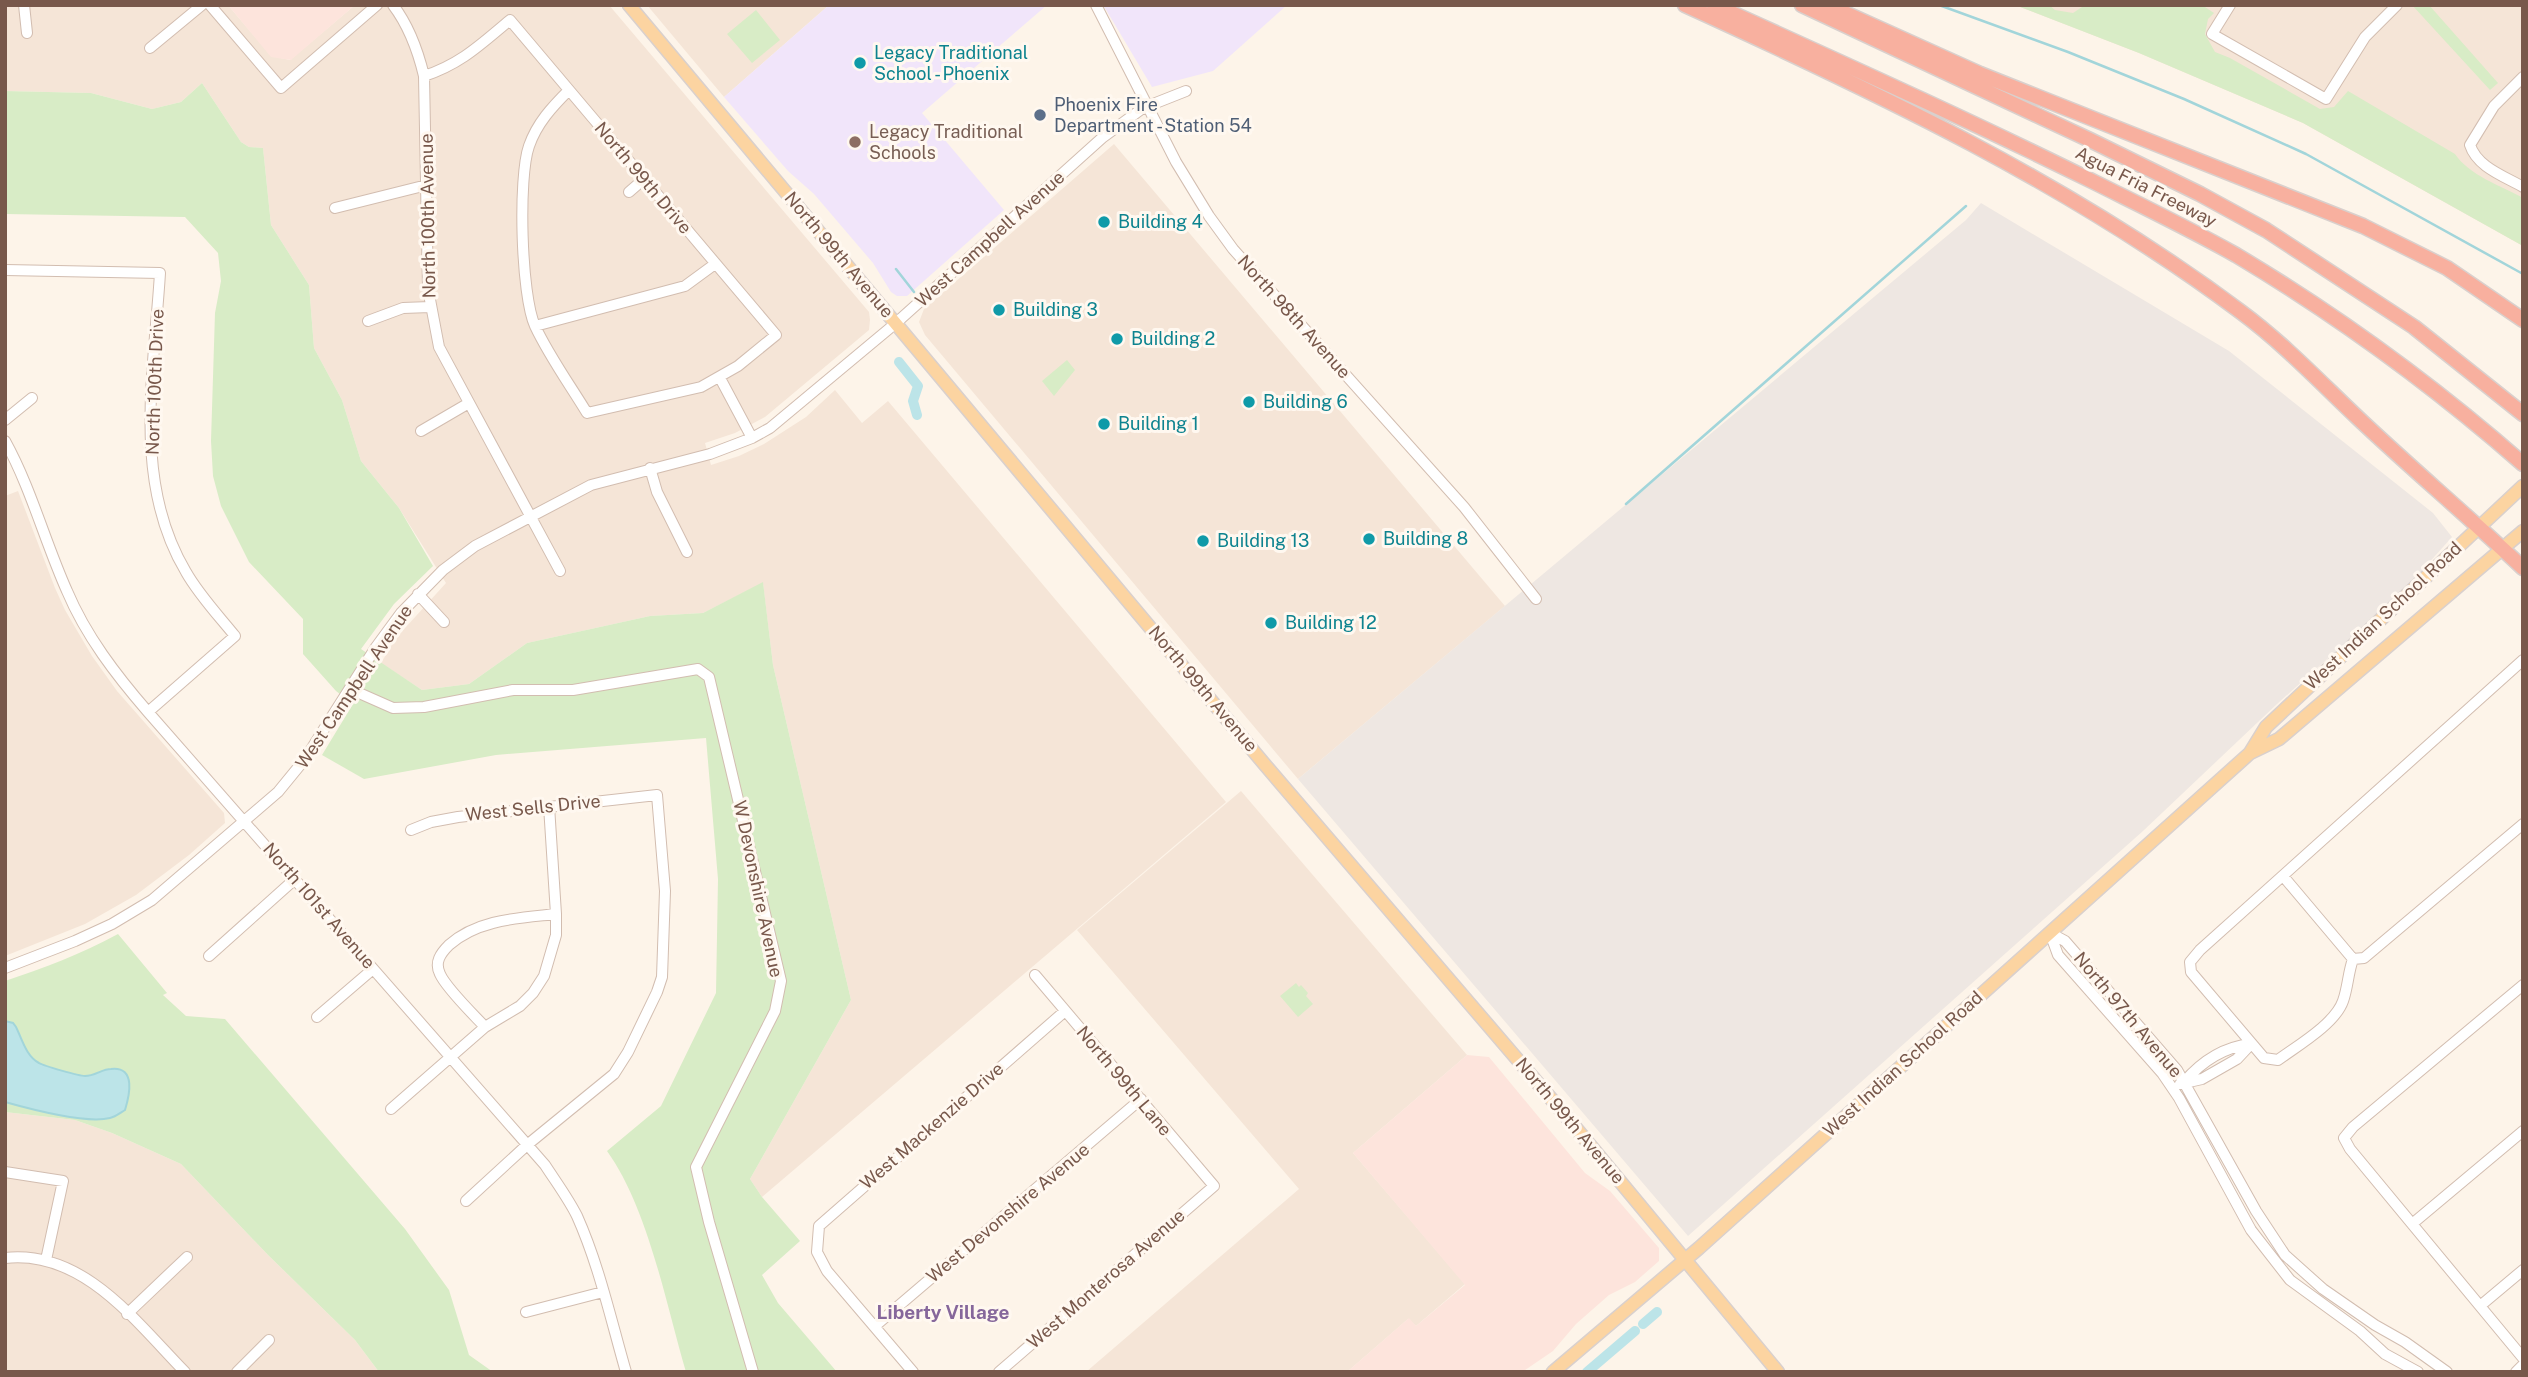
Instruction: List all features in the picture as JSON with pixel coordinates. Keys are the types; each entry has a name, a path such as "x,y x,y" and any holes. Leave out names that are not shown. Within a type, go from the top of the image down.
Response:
{"highway":[{"path":"1685,5 1850,80 1994,156 2129,233 2264,330 2523,568"},
{"name":"Agua Fria Freeway","path":"1714,5 1963,117 2235,255 2376,346 2437,392 2523,464"},
{"name":"Agua Fria Freeway","path":"1802,5 2150,168 2266,230 2414,327 2523,414"},
{"path":"1827,5 1980,75 2363,226 2447,268 2523,320"}],"main road":[{"name":"North 99th Avenue","path":"629,5 1266,766 1686,1259 1778,1372"},
{"name":"West Indian School Road","path":"1553,1372 1686,1259 2250,753 2266,727 2523,486"},
{"name":"West Indian School Road","path":"2250,753 2279,740 2521,533"}],"street":[{"path":"24,5 27,33"},
{"path":"150,48 202,5"},
{"path":"210,5 281,88 377,5"},
{"name":"North 100th Avenue","path":"393,5 415,44 424,76 430,307 439,347 560,571"},
{"name":"North 98th Avenue","path":"1096,5 1183,173 1233,249 1464,507 1536,599"},
{"path":"2230,5 2212,34 2326,99 2365,37 2397,5"},
{"name":"North 99th Drive","path":"424,76 455,64 510,20 776,335 720,378"},
{"path":"2523,77 2494,106 2470,145 2473,155 2481,163 2523,187"},
{"path":"569,90 549,110 538,126 530,142 523,171 526,292 535,326 587,413 682,393 720,378 752,438"},
{"name":"West Campbell Avenue","path":"5,968 75,942 152,900 278,792 297,771 384,636 418,594 443,570 475,546 591,485 710,454 752,438 794,410 896,323 1101,138 1147,106 1186,91"},
{"path":"629,192 644,179"},
{"path":"335,208 427,184"},
{"path":"535,326 685,286 715,264"},
{"name":"North 100th Drive","path":"5,270 160,273 150,438 156,492 170,539 186,573 235,636 148,712"},
{"path":"368,321 403,308 430,307"},
{"path":"5,420 32,398"},
{"path":"421,431 469,403"},
{"name":"North 101st Avenue","path":"5,440 18,466 67,593 108,663 545,1166 576,1215 603,1292 626,1372"},
{"path":"650,468 657,492 687,552"},
{"path":"418,594 444,622"},
{"path":"2353,959 2343,1001 2336,1015 2278,1060 2264,1058 2251,1044 2192,972 2190,961 2523,660"},
{"name":"W Devonshire Avenue","path":"350,689 393,708 424,707 513,690 573,690 698,669 709,677 781,981 775,1011 696,1167 709,1222 753,1372"},
{"name":"West Sells Drive","path":"411,830 432,822 458,817 657,794 665,901 662,977 657,992 628,1052 614,1074 527,1145"},
{"path":"391,1109 485,1027 520,1006 538,984 549,963 555,936 556,914 549,806"},
{"path":"2353,959 2364,958 2523,824"},
{"path":"2283,876 2353,959"},
{"path":"209,956 295,879"},
{"path":"485,1027 441,976 438,964 442,952 456,940 479,927 556,914"},
{"name":"North 97th Avenue","path":"2050,933 2065,941 2160,1049 2185,1083 2256,1211 2285,1255 2323,1289 2446,1372"},
{"name":"North 97th Avenue","path":"2050,933 2057,955 2150,1058 2172,1088 2251,1230 2274,1261 2290,1280 2360,1331 2385,1354 2418,1372"},
{"path":"317,1017 373,969"},
{"name":"North 99th Lane","path":"1035,975 1214,1186"},
{"path":"2523,985 2353,1127 2344,1138 2350,1149 2523,1358"},
{"name":"West Mackenzie Drive","path":"874,1326 827,1271 817,1252 820,1226 1065,1011"},
{"path":"2172,1088 2202,1079 2237,1059 2251,1044"},
{"name":"West Devonshire Avenue","path":"874,1326 1140,1099"},
{"path":"2412,1224 2523,1131"},
{"path":"466,1201 527,1145"},
{"path":"5,1172 63,1181 46,1260"},
{"name":"West Monterosa Avenue","path":"999,1372 1214,1186"},
{"path":"2274,1261 2285,1255"},
{"path":"5,1258 31,1257 46,1260 65,1266 95,1283 185,1372"},
{"path":"127,1314 187,1257"},
{"path":"2480,1306 2523,1270"},
{"path":"526,1312 603,1292"},
{"path":"874,1326 913,1372"},
{"path":"237,1372 269,1340"},
{"path":"2404,1362 2410,1346"},
{"path":"2516,1372 2523,1365"}],"shaded area":[{"path":"5,5 228,5 271,56 290,60 355,5 609,5 869,312 869,330 765,417 735,433 705,443 711,465 764,444 806,417 835,390 862,423 888,401 1226,802 762,1197 750,1179 851,1000 773,665 763,583 703,613 650,616 527,643 469,684 422,690 381,663 396,638 446,583 399,508 361,461 342,400 314,348 309,285 271,225 263,148 249,147 241,142 202,83 181,102 152,109 91,93 5,91"},
{"path":"228,5 355,5 291,60 271,57"},
{"path":"647,5 829,5 724,97"},
{"name":"Legacy Traditional Schools","path":"829,5 1047,5 922,113 1004,210 907,296 897,296 891,292 873,263 814,194 788,171 724,97"},
{"path":"1101,5 1287,5 1213,71 1152,87"},
{"path":"2015,5 2523,5 2523,246 2303,123 2139,53"},
{"path":"1114,144 1505,606 1298,779 925,335 919,322 924,309"},
{"path":"1981,203 2229,351 2433,513 2452,537 2409,585 2277,704 2143,831 1688,1236 1298,779 1966,220"},
{"path":"18,491 55,588 92,656 117,691 224,813 225,823 189,855 136,895 85,924 5,956 5,496"},
{"path":"1241,791 1467,1055 1353,1153 1465,1284 1416,1326 1408,1319 1347,1372 1086,1372 1299,1189 1077,930"},
{"path":"1467,1055 1489,1057 1585,1173 1610,1191 1659,1248 1659,1261 1635,1282 1609,1295 1576,1324 1553,1351 1522,1372 1347,1372 1409,1318 1416,1326 1465,1285 1353,1153"},
{"path":"5,1112 75,1120 112,1133 181,1164 268,1255 355,1340 379,1372 5,1372"}],"green space":[{"path":"2015,5 2049,5 2055,10 2073,13 2085,5 2202,5 2214,13 2208,19 2205,34 2215,52 2320,109 2334,107 2348,91 2455,154 2477,174 2523,198 2523,246 2303,123 2139,53"},
{"path":"2412,5 2429,5 2498,83 2490,90"},
{"path":"756,10 780,40 752,63 727,34"},
{"path":"202,83 241,142 249,147 263,148 271,225 309,285 314,348 342,400 361,461 399,508 433,566 394,604 361,649 422,690 469,684 527,643 650,616 703,613 763,582 773,665 851,1000 750,1179 800,1241 762,1275 778,1303 837,1372 686,1372 645,1228 634,1200 607,1151 661,1106 716,993 718,879 706,738 496,755 364,779 322,755 353,704 336,691 303,654 303,619 249,562 221,506 213,476 211,441 215,313 221,281 218,253 185,217 5,214 5,91 91,93 152,109 181,102"},
{"path":"1067,360 1075,370 1054,396 1042,381"},
{"path":"118,934 167,993 163,995 186,1016 225,1019 405,1229 449,1290 469,1355 493,1372 379,1372 355,1340 268,1255 181,1164 112,1133 75,1120 5,1112 5,981 62,960"},
{"path":"1296,983 1308,993 1306,996 1313,1004 1298,1017 1280,996"}],"water":[{"path":"5,1021 13,1023 28,1052 42,1064 85,1076 108,1069 125,1072 129,1084 125,1110 110,1118 87,1119 5,1102"}],"waterway":[{"path":"1939,5 2068,52 2184,99 2306,154 2523,274"},
{"path":"1626,504 1966,206"},
{"path":"896,269 914,292"},
{"path":"899,362 918,386 913,401 917,415"},
{"path":"1643,1324 1657,1312"},
{"path":"1587,1372 1635,1331"}],"place":[{"name":"Legacy Traditional School - Phoenix","path":"860,63"},
{"name":"Phoenix Fire Department - Station 54","path":"1040,115"},
{"name":"Legacy Traditional Schools","path":"855,142"},
{"name":"Building 4","path":"1104,222"},
{"name":"Building 3","path":"999,310"},
{"name":"Building 2","path":"1117,339"},
{"name":"Building 6","path":"1249,402"},
{"name":"Building 1","path":"1104,424"},
{"name":"Building 8","path":"1369,539"},
{"name":"Building 13","path":"1203,541"},
{"name":"Building 12","path":"1271,623"}],"district":[{"name":"Liberty Village","path":"943,1312"}]}
